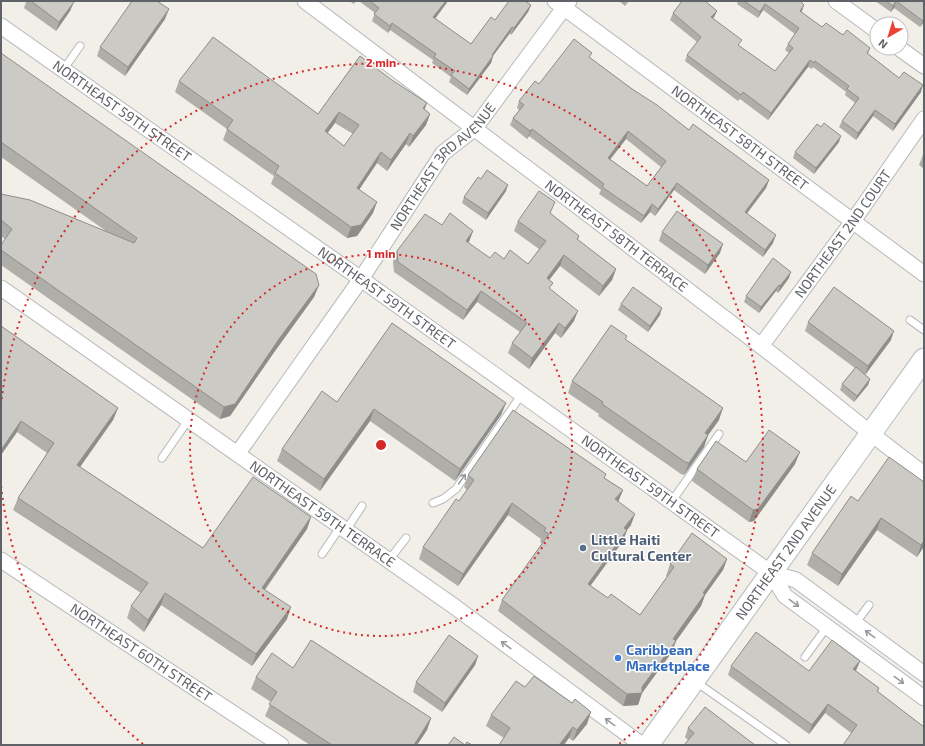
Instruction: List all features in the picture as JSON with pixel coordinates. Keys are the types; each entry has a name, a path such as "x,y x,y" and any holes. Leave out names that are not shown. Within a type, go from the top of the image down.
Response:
{"main road":[{"name":"NORTHEAST 2ND AVENUE","path":"648,745 924,359"}],"street":[{"name":"NORTHEAST 58TH TERRACE","path":"305,1 475,128 761,346 871,434 924,474"},
{"path":"836,1 869,25"},
{"name":"NORTHEAST 3RD AVENUE","path":"238,453 361,279 444,153 475,128 563,3"},
{"name":"NORTHEAST 58TH STREET","path":"563,3 924,274"},
{"name":"NORTHEAST 59TH STREET","path":"1,26 361,279 771,572 796,580 924,674"},
{"path":"909,55 924,66"},
{"name":"NORTHEAST 2ND COURT","path":"761,346 853,221 924,119"},
{"name":"NORTHEAST 59TH TERRACE","path":"2,290 238,453 389,560 642,745"},
{"name":"NORTHEAST 60TH STREET","path":"1,560 281,745"},
{"name":"NORTHEAST 59TH STREET","path":"771,572 785,596 924,698"}],"lane":[{"path":"63,70 80,46"},
{"path":"910,320 924,330"},
{"path":"433,503 443,500 456,489 522,394"},
{"path":"162,458 189,419"},
{"path":"672,501 719,434"},
{"path":"322,554 362,506"},
{"path":"389,560 406,538"},
{"path":"855,624 869,605"},
{"path":"805,657 827,627"},
{"path":"694,681 786,745"}],"building":[{"path":"31,1 73,1 74,2 59,22"},
{"path":"132,1 157,1 169,9 128,67 100,47"},
{"path":"370,1 446,1 433,17 471,44 491,17 495,20 509,1 525,1 531,5 514,28 512,27 469,89 451,75 455,71 434,57 436,54 392,23 390,26 374,14 379,8"},
{"path":"682,1 705,1 717,11 711,17 742,40 738,45 775,71 793,48 788,44 799,28 765,4 760,12 744,1 800,1 804,5 800,11 822,27 826,23 843,35 847,30 869,47 867,53 869,56 899,78 904,72 923,85 895,124 875,110 858,133 842,121 859,98 847,89 849,86 815,61 814,63 810,60 771,113 743,92 741,95 687,55 701,37 673,13"},
{"path":"886,1 896,1 893,6"},
{"path":"896,1 924,1 923,21"},
{"path":"213,37 318,114 360,56 392,80 427,103 423,108 430,114 413,136 410,133 391,160 381,152 357,188 377,202 361,225 351,227 275,173 279,166 227,129 233,120 179,81","holes":["339,112 359,125 344,146 325,131"]},
{"path":"574,39 592,53 589,57 632,89 657,105 689,130 693,124 769,180 745,212 776,235 765,250 677,183 658,209 652,204 644,216 602,187 604,184 532,129 530,131 513,118 524,105 519,101 535,81 539,84","holes":["628,131 666,161 647,186 608,158"]},
{"path":"1,53 316,274 319,285 279,339 235,404 224,407 1,250 1,245 12,229 1,220 1,194 30,200 134,243 137,238 1,142"},
{"path":"824,123 841,136 816,168 795,152 817,124 821,127"},
{"path":"487,170 508,185 488,213 464,197 478,177 481,179"},
{"path":"539,191 555,202 550,213 579,236 577,239 616,269 603,286 564,255 547,278 553,283 549,288 578,311 565,328 559,323 532,358 512,343 527,323 481,291 467,310 398,262 397,251 425,214 442,225 450,213 473,231 466,241 490,258 495,252 504,259 510,250 528,264 546,241 518,221"},
{"path":"677,211 723,244 708,265 662,232"},
{"path":"773,258 791,272 761,307 746,296"},
{"path":"633,287 662,308 650,326 621,304"},
{"path":"834,287 894,331 868,366 808,322"},
{"path":"392,323 506,403 460,469 374,409 324,479 282,449 322,391 337,402"},
{"path":"611,325 627,336 625,339 723,408 705,433 708,435 689,463 685,462 602,404 603,402 572,381"},
{"path":"1,326 118,408 77,465 203,548 253,477 311,517 262,588 291,607 256,654 165,593 148,620 131,606 148,583 18,498 54,443 21,421 1,450"},
{"path":"856,367 870,379 857,396 842,384"},
{"path":"513,410 606,474 604,478 623,490 615,499 635,514 624,528 627,530 588,584 608,598 611,594 640,615 674,567 670,564 692,533 727,559 703,593 705,594 673,639 676,641 642,687 642,693 627,694 502,600 549,534 544,531 546,528 512,503 463,574 423,547 456,499 459,501 474,480 468,475"},
{"path":"769,430 800,452 758,509 753,510 697,469 716,441 746,462"},
{"path":"889,457 924,482 924,541 921,545 881,518 842,574 812,553 851,496 858,501"},
{"path":"756,632 809,671 832,640 860,661 853,669 879,688 877,691 924,727 924,745 843,745 857,725 828,704 812,725 731,666"},
{"path":"449,635 478,656 445,703 416,682"},
{"path":"311,640 431,718 414,745 332,745 269,704 277,692 256,677 272,653 293,668"},
{"path":"534,676 572,703 575,699 591,712 577,730 573,727 559,745 499,745 510,728 491,715 516,681 525,687"},
{"path":"705,707 755,745 684,745 694,733 688,728"},
{"path":"454,737 465,745 448,745"},
{"path":"467,742 472,745 465,745"}],"place":[{"name":"Little Haiti Cultural Center","path":"583,548"},
{"name":"Caribbean Marketplace","path":"618,658"}]}
